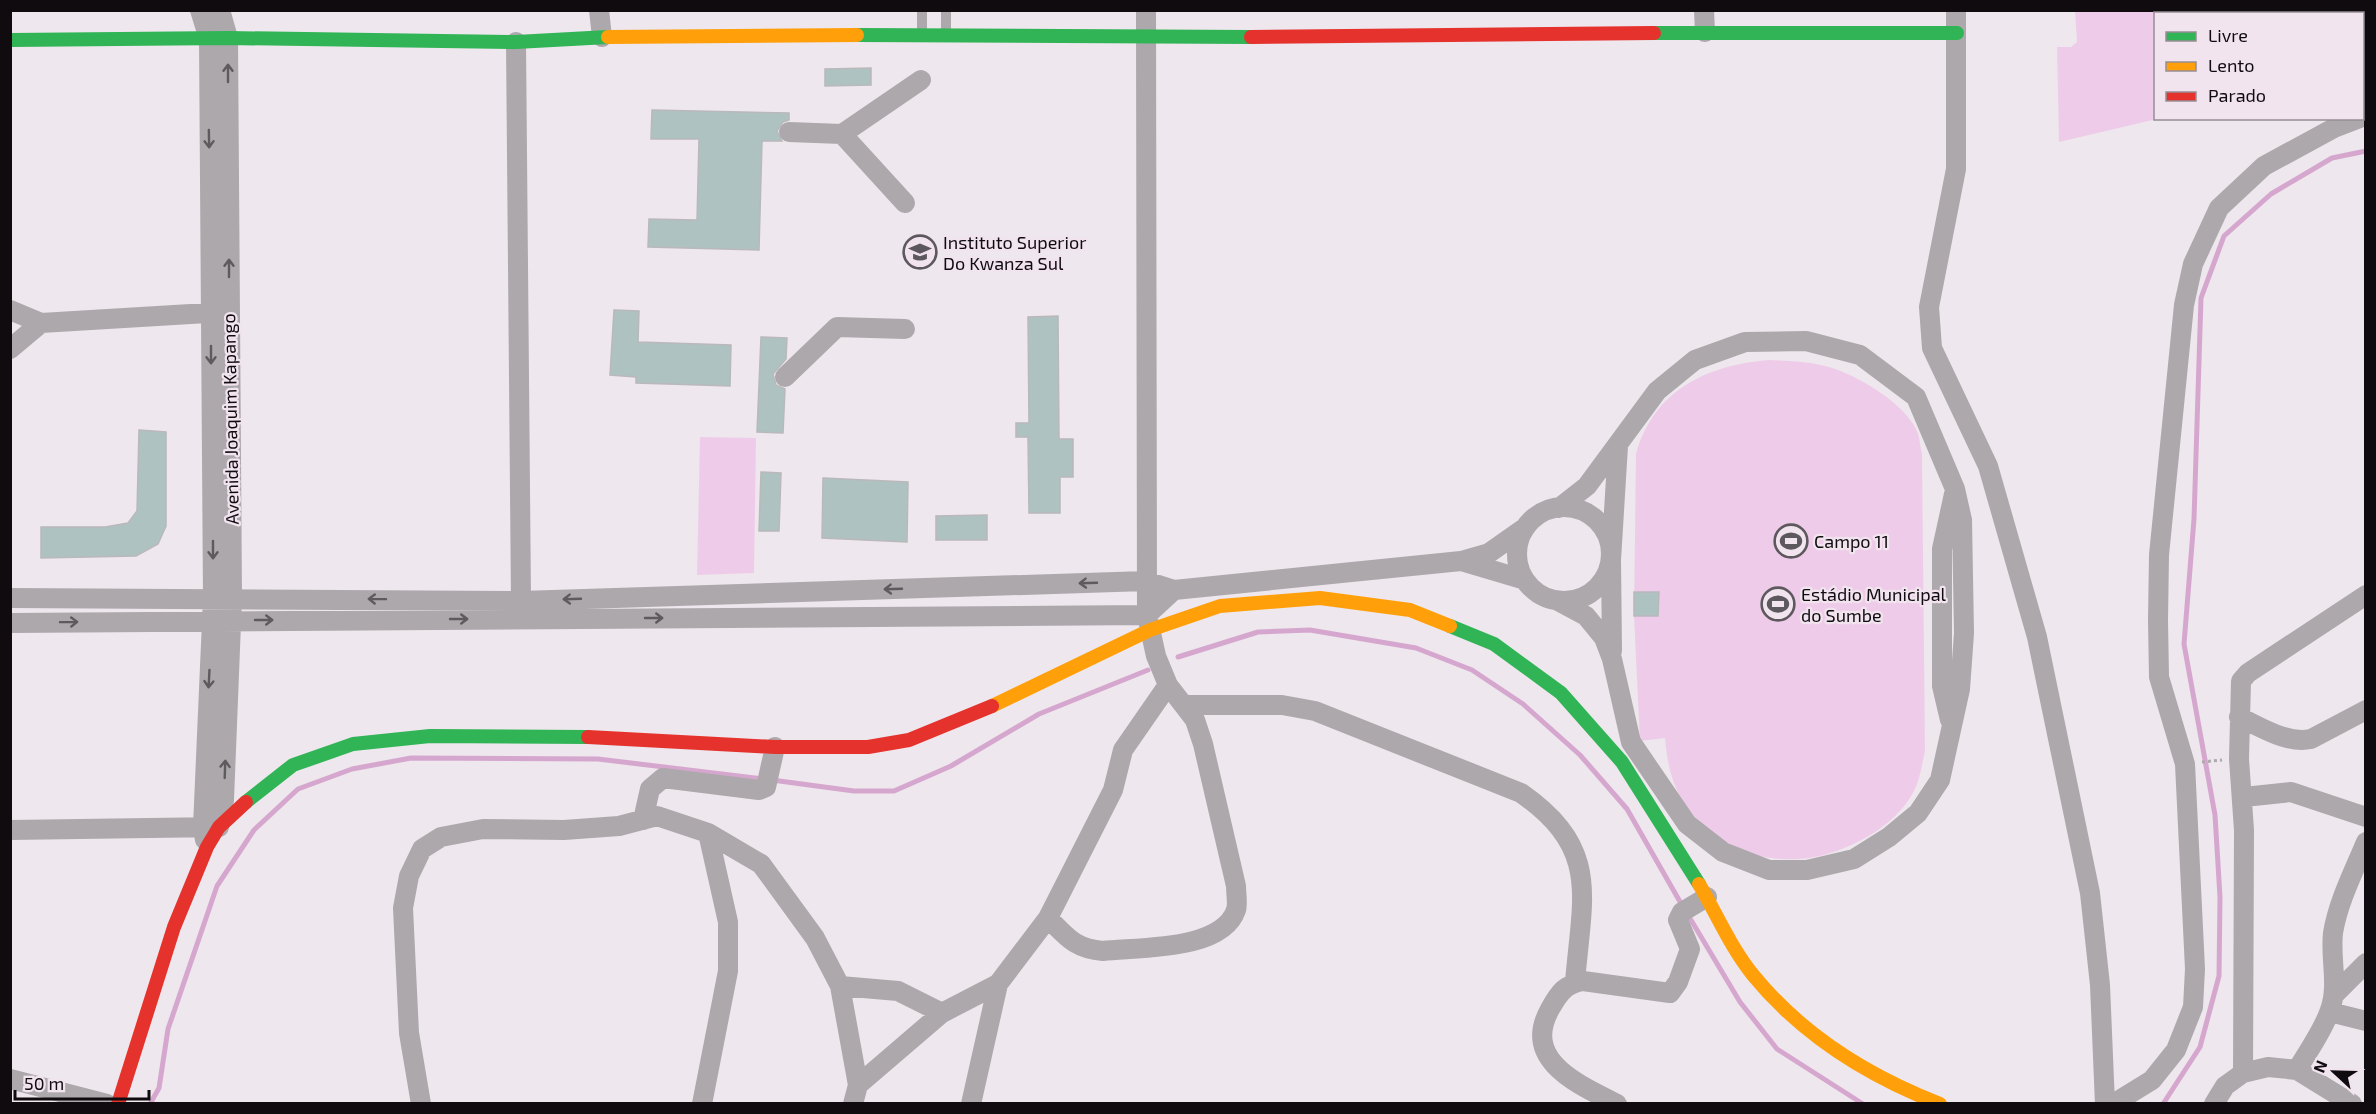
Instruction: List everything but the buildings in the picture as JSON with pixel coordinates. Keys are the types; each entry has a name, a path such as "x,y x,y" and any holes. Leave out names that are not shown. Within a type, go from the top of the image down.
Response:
{"street":[{"name":"Avenida Joaquim Kapango","path":"200,10 218,39"},
{"name":"Avenida Joaquim Kapango","path":"211,827 224,800 218,39 220,10"},
{"path":"599,10 602,37"},
{"path":"1048,918 1074,944 1089,950 1103,951 1202,940 1220,931 1236,910 1236,886 1203,744 1195,720 1168,685 1156,656 1148,623 1146,581 1146,10"},
{"path":"1704,10 1705,32"},
{"path":"1956,10 1956,169 1929,307 1932,348 1988,466 2037,637 2090,893 2100,985 2105,1104"},
{"path":"10,40 218,39 516,42 602,37 922,34 1146,38 1705,32 1957,33"},
{"path":"516,42 521,601"},
{"path":"789,132 842,134 921,80"},
{"path":"2114,1104 2152,1080 2176,1050 2193,1007 2195,969 2185,764 2159,677 2158,620 2159,555 2184,305 2193,264 2219,208 2264,166 2334,128 2357,120"},
{"path":"842,134 905,203"},
{"path":"10,310 41,323 220,312"},
{"path":"10,349 41,323"},
{"path":"785,377 837,327 905,329"},
{"path":"10,598 521,601 1146,581 1174,590 1461,561 1489,553 1539,515 1559,508 1587,486 1657,391 1695,360 1745,342 1806,341 1860,355 1916,397 1955,489 1942,549 1942,686 1952,729 1940,780 1918,813 1889,837 1854,859 1808,870 1769,870 1723,852 1687,824 1631,742 1612,660 1604,638 1586,616 1558,601 1543,597 1525,580 1461,561"},
{"path":"1558,601 1584,597 1602,583 1611,560 1618,446"},
{"path":"1559,508 1573,508 1588,514 1599,522 1610,544 1612,660"},
{"path":"1525,580 1517,552 1526,527"},
{"path":"10,830 211,827 293,765 353,744 430,736 589,737 775,751 868,747 909,740 1012,698 1100,652 1148,623 1174,590"},
{"path":"2243,1073 2244,797 2239,759 2241,681 2248,673 2366,595"},
{"path":"10,623 221,620 1148,623 1220,606 1320,598 1410,610 1494,644 1561,693 1622,762 1696,904 1752,974 1809,1033 1892,1085 1940,1104"},
{"path":"971,1104 998,984 1048,918 1113,790 1123,750 1168,685"},
{"path":"1184,705 1282,705 1315,711 1521,793 1558,823 1574,847 1583,885 1575,982"},
{"path":"2239,717 2288,739 2301,741 2311,739 2366,710"},
{"path":"643,820 650,789 663,778 759,790 766,787 775,751"},
{"path":"2244,797 2291,792 2366,817"},
{"path":"422,1104 409,1033 403,908 408,876 422,849 441,837 483,829 564,830 619,826 657,816 708,833 761,864 815,938 840,986 855,1094"},
{"path":"118,1104 174,927 207,848 211,827"},
{"path":"702,1104 728,971 728,922 708,833"},
{"path":"2332,1003 2333,931 2338,912 2366,842"},
{"path":"1617,1104 1568,1079 1543,1046 1543,1021 1564,986 1575,982 1583,981 1670,993 1678,982 1690,949 1679,928 1678,920 1696,904"},
{"path":"2297,1070 2332,1003 2366,963"},
{"path":"855,1094 942,1013 998,984"},
{"path":"840,986 898,991 942,1013"},
{"path":"2332,1003 2366,1022"},
{"path":"2214,1104 2225,1086 2243,1073 2268,1067 2297,1070 2352,1104"},
{"path":"10,1079 107,1104"}],"lane":[{"path":"922,10 922,34"},
{"path":"946,10 946,34"}],"path":[{"path":"2195,762 2220,760"}],"shaded area":[{"path":"2075,11 2365,11 2364,70 2364,12 2154,12 2154,120 2059,142 2057,47 2071,47 2077,42"},
{"name":"Estádio Municipal do Sumbe","path":"1769,360 1825,366 1850,375 1877,390 1911,420 1918,434 1922,454 1925,751 1919,776 1914,791 1902,809 1878,830 1849,846 1804,859 1758,856 1717,837 1699,822 1676,788 1670,772 1665,738 1640,741 1634,616 1636,454 1644,432 1656,413 1670,397 1686,385 1704,375 1725,368"},
{"path":"700,437 756,438 754,573 697,575"}],"waterway":[{"path":"2163,1104 2200,1047 2219,976 2220,897 2215,815 2184,644 2194,519 2201,298 2224,236 2271,194 2332,158 2366,151"},
{"path":"1178,657 1258,632 1310,630 1416,648 1472,670 1523,704 1580,755 1627,809 1683,907"},
{"path":"772,780 854,791 894,791 951,766 1039,714 1148,670"},
{"path":"150,1104 159,1088 168,1029 217,886 254,830 298,789 352,769 411,758 598,759 763,779"},
{"path":"1688,915 1740,1002 1777,1049 1863,1104"}],"traffic: fast":[{"path":"1654,33 1957,33"},
{"path":"857,35 1251,37"},
{"path":"10,40 228,38 516,42 608,37"},
{"path":"1450,626 1494,644 1561,693 1622,762 1699,884"},
{"path":"246,802 293,765 353,744 430,736 588,737"}],"traffic: slow":[{"path":"608,37 857,35"},
{"path":"992,706 1150,630 1220,606 1320,598 1410,610 1450,626"},
{"path":"1699,884 1745,965 1772,997 1793,1017 1838,1052 1862,1067 1940,1104"}],"traffic: jam":[{"path":"1251,37 1654,33"},
{"path":"588,737 775,747 868,747 909,740 992,706"},
{"path":"118,1104 174,927 207,847 219,827 246,802"}],"place":[{"name":"Instituto Superior Do Kwanza Sul","path":"920,252"},
{"name":"Campo 11","path":"1791,541"},
{"name":"Estádio Municipal do Sumbe","path":"1778,604"}]}
